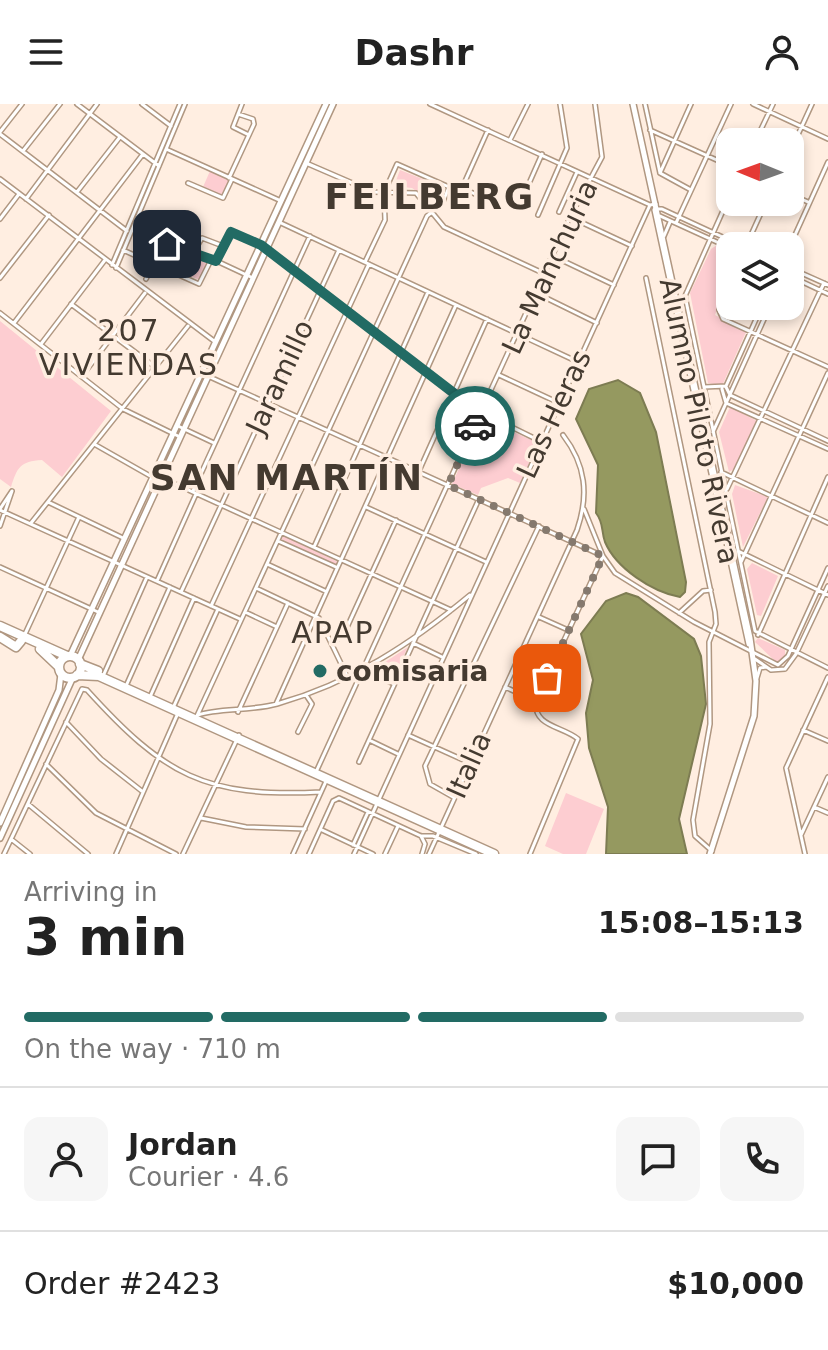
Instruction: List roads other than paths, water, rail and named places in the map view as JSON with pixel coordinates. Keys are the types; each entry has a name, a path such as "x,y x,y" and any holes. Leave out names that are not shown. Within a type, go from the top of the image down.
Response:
{"highway":[{"path":"0,631 16,647 22,638"},
{"path":"0,631 74,659 149,698 316,772 439,832 494,854"},
{"path":"22,638 45,651 60,670 75,676 90,673 126,686"},
{"path":"60,670 74,659"},
{"path":"74,659 75,676"}],"main road":[{"path":"303,162 326,104"},
{"path":"74,659 263,247 333,104"},
{"name":"Alumno Piloto Rivera","path":"633,104 753,653 756,681 752,729 711,852"},
{"name":"Alumno Piloto Rivera","path":"655,207 664,236 749,632 749,644"},
{"path":"118,563 126,540 158,477"},
{"path":"0,823 59,690 60,670"},
{"path":"0,838 75,676"}],"street":[{"path":"22,104 0,133 129,232"},
{"path":"23,151 60,104"},
{"path":"77,104 157,164"},
{"path":"26,199 97,104"},
{"path":"142,104 173,127"},
{"path":"114,266 182,104"},
{"path":"242,104 233,127 249,135"},
{"path":"430,104 716,233"},
{"path":"510,140 529,104"},
{"path":"538,215 567,148 560,104"},
{"name":"La Manchuria","path":"316,772 570,217 592,178 603,151 595,104"},
{"path":"647,104 660,173 691,190"},
{"path":"660,173 691,104"},
{"path":"664,236 679,217 731,104"},
{"path":"753,104 828,139"},
{"path":"761,128 773,104"},
{"path":"802,127 812,104"},
{"path":"188,183 223,198 254,121 238,114"},
{"path":"157,164 173,127"},
{"path":"488,130 462,188 488,200"},
{"path":"650,130 716,160"},
{"path":"77,192 120,137"},
{"path":"166,149 284,203"},
{"path":"14,323 143,154"},
{"path":"519,206 542,154"},
{"path":"303,162 363,188 384,193 416,193 449,230 545,274"},
{"path":"797,232 828,162"},
{"path":"116,854 157,759 245,612 398,278 433,210 442,204 449,187 397,164 384,193 385,220 348,313 211,606"},
{"path":"559,212 578,171"},
{"path":"0,179 189,325 219,344"},
{"path":"0,219 19,194"},
{"path":"804,200 810,203"},
{"path":"655,207 674,222 716,242"},
{"name":"Las Heras","path":"354,854 508,512 632,246 655,207"},
{"path":"0,278 49,215"},
{"path":"720,216 685,296 741,564 758,635 828,668"},
{"path":"570,217 632,246"},
{"path":"276,220 578,362"},
{"path":"114,266 129,232"},
{"path":"123,250 199,284 231,232 263,247 481,414 541,442"},
{"path":"157,581 215,443 310,236"},
{"path":"192,255 202,238 223,246"},
{"path":"146,279 161,246 167,244 214,260 250,277"},
{"name":"Jaramillo","path":"181,592 339,250"},
{"path":"553,256 614,285"},
{"path":"41,344 105,260"},
{"path":"726,492 826,284 804,274"},
{"path":"646,278 715,612 709,642 710,724 693,820 695,836 711,852"},
{"path":"804,282 828,294"},
{"path":"82,376 146,291"},
{"path":"314,547 428,292"},
{"path":"536,293 597,323"},
{"path":"71,304 155,367"},
{"path":"276,704 456,305"},
{"path":"0,313 123,409 176,436"},
{"path":"419,471 487,319"},
{"path":"728,320 828,367"},
{"path":"726,403 724,388 756,320"},
{"path":"713,432 764,320"},
{"path":"31,523 189,325"},
{"path":"741,564 828,373"},
{"path":"205,374 603,556"},
{"path":"499,375 559,403"},
{"path":"704,387 724,388 730,395 828,441"},
{"path":"726,403 828,449"},
{"path":"180,427 215,443"},
{"name":"Italia","path":"429,854 573,541 584,509 582,463 563,435"},
{"path":"94,444 158,477 452,609 461,617"},
{"path":"721,472 828,523"},
{"path":"758,635 828,477"},
{"path":"0,526 6,512 12,491 2,501 0,510 6,512 31,523 241,620"},
{"path":"359,762 479,499"},
{"path":"2,501 6,512"},
{"path":"48,502 126,540"},
{"path":"366,507 486,562"},
{"path":"584,509 603,556 615,573 679,613 778,665 790,651 828,568"},
{"path":"22,638 79,517"},
{"path":"332,642 343,636 396,520"},
{"path":"454,798 438,791 427,780 425,766 539,526"},
{"path":"278,541 337,568"},
{"path":"738,551 826,594"},
{"path":"538,854 530,854 578,744 576,737 537,717 536,701 603,556"},
{"path":"267,564 327,592"},
{"path":"0,567 96,611"},
{"path":"104,674 147,577"},
{"path":"749,632 753,653 766,667 775,671 785,669 796,654 828,586"},
{"path":"126,686 170,587"},
{"path":"256,588 316,616 332,642 348,679"},
{"path":"679,613 703,591 711,590"},
{"path":"184,714 238,712 276,704 348,679 416,637 472,592"},
{"path":"149,698 194,598"},
{"path":"238,712 288,603"},
{"path":"184,714 218,609"},
{"path":"245,612 277,627"},
{"path":"537,617 568,630"},
{"path":"413,643 442,657"},
{"path":"756,681 758,671 766,667"},
{"path":"363,671 394,684"},
{"path":"805,854 786,768 828,677"},
{"path":"505,687 536,701"},
{"path":"4,854 78,691 87,690 128,735 157,759 215,785 260,794 321,792"},
{"path":"298,732 318,691"},
{"path":"306,695 312,704"},
{"path":"65,721 101,759 143,792"},
{"path":"803,730 828,741"},
{"path":"408,735 470,763"},
{"path":"183,854 238,737"},
{"path":"369,740 399,755"},
{"path":"46,764 96,813 176,854"},
{"path":"801,835 828,777"},
{"path":"293,854 328,778"},
{"path":"309,854 336,799 421,836 439,832 476,854"},
{"path":"28,804 88,854"},
{"path":"814,807 828,813"},
{"path":"200,818 246,827 305,829"},
{"path":"385,854 398,826"},
{"path":"321,829 373,854"},
{"path":"421,836 425,844 422,854"},
{"path":"11,839 30,854"}],"place":[{"name":"comisaria","path":"320,671"}],"district":[{"name":"FEILBERG","path":"430,196"},
{"name":"207 VIVIENDAS","path":"129,347"},
{"name":"SAN MARTÍN","path":"287,477"},
{"name":"APAP","path":"333,632"}]}
